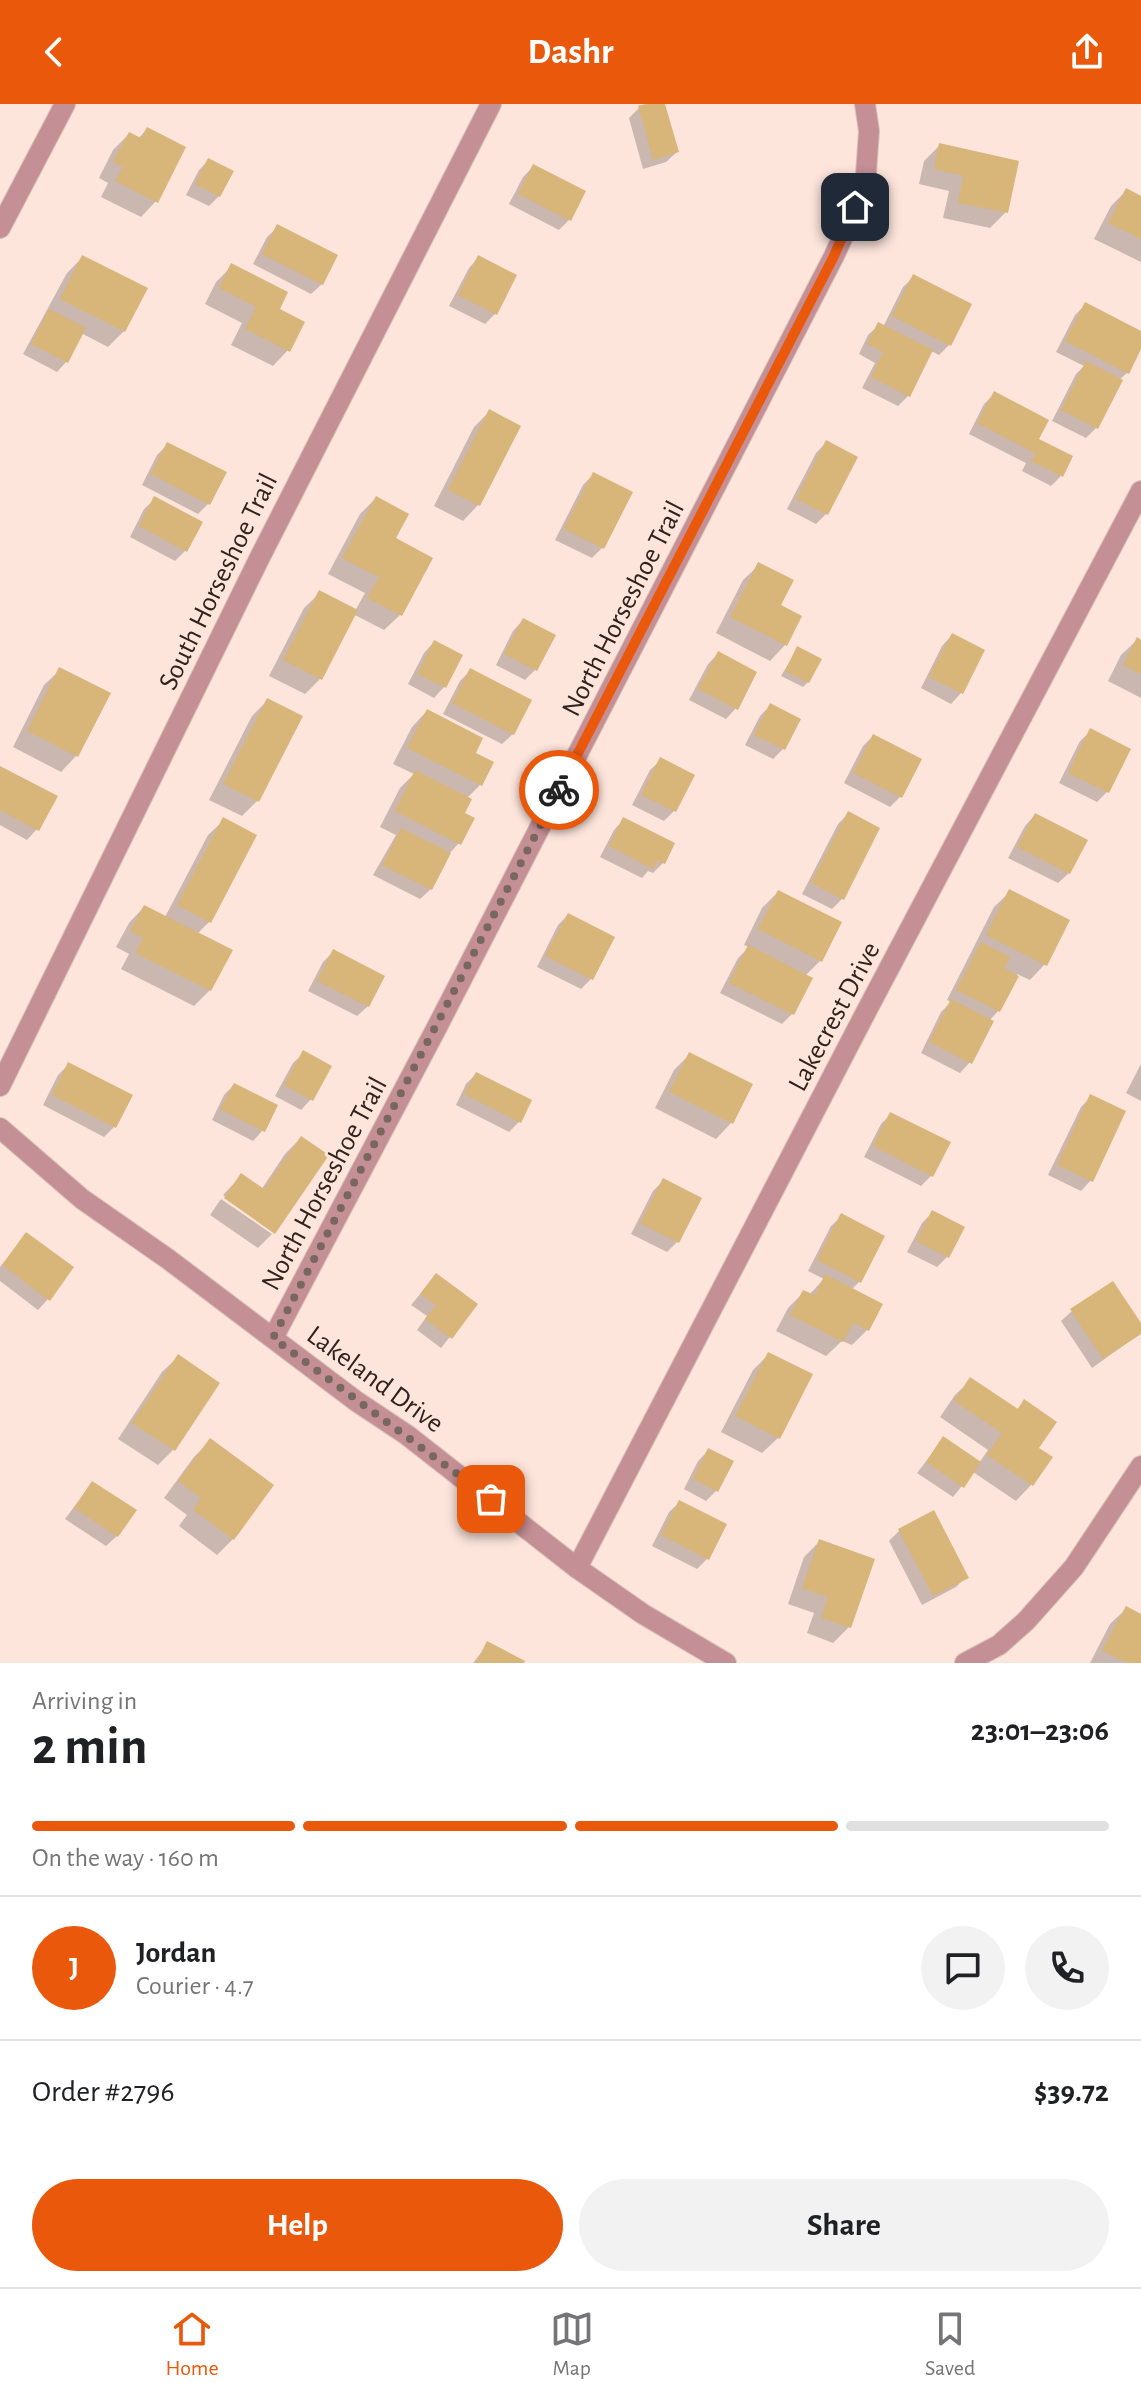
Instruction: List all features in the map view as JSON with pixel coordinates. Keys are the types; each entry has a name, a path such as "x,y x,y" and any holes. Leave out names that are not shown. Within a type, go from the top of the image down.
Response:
{"street":[{"path":"0,228 65,104"},
{"name":"South Horseshoe Trail","path":"0,1086 259,559 491,104"},
{"name":"North Horseshoe Trail","path":"273,1338 834,256 865,188 869,131 865,104"},
{"name":"Lakecrest Drive","path":"577,1568 1141,491"},
{"name":"Lakeland Drive","path":"0,1128 82,1199 469,1481 577,1568 643,1614 726,1663"},
{"path":"965,1663 999,1645 1026,1621 1074,1567 1141,1466"}],"building":[{"path":"665,104 679,152 653,160 638,106"},
{"path":"147,127 186,147 158,203 115,181 123,167 113,162 129,132 141,138"},
{"path":"939,143 1019,161 1008,213 958,203 963,176 934,169"},
{"path":"208,158 234,171 220,197 195,184"},
{"path":"533,164 586,191 571,221 518,194"},
{"path":"1126,188 1141,196 1141,239 1108,223"},
{"path":"277,224 338,255 323,285 262,254"},
{"path":"82,255 148,288 125,332 60,299"},
{"path":"478,255 517,275 497,315 458,295"},
{"path":"231,263 288,292 280,309 305,322 290,352 245,329 256,307 219,288"},
{"path":"913,274 972,304 951,346 892,316"},
{"path":"1085,302 1141,331 1141,349 1129,374 1065,341"},
{"path":"49,309 86,328 68,363 31,344"},
{"path":"878,322 933,350 910,397 871,377 883,352 867,344"},
{"path":"1086,361 1123,380 1098,429 1061,410"},
{"path":"994,391 1049,420 1039,439 1073,456 1063,477 1031,461 1035,453 977,423"},
{"path":"489,409 521,426 480,506 448,490"},
{"path":"826,440 858,457 828,515 796,499"},
{"path":"167,442 227,472 210,505 151,474"},
{"path":"593,472 633,492 604,549 564,529"},
{"path":"154,496 203,522 187,552 139,526"},
{"path":"376,496 409,514 396,538 433,558 402,616 367,598 379,577 342,558"},
{"path":"758,562 794,580 781,605 802,616 787,646 730,617"},
{"path":"319,590 358,610 322,680 283,660"},
{"path":"523,618 556,635 537,671 504,654"},
{"path":"952,633 985,650 963,694 929,677"},
{"path":"1137,637 1141,640 1141,674 1123,665"},
{"path":"434,640 463,655 446,688 417,674"},
{"path":"797,646 822,659 809,683 785,671"},
{"path":"718,651 757,672 738,710 698,689"},
{"path":"59,667 111,693 78,757 27,731"},
{"path":"470,668 532,700 514,735 452,703"},
{"path":"267,698 303,716 259,802 223,784"},
{"path":"770,703 801,719 785,750 754,735"},
{"path":"427,709 483,738 476,753 494,762 482,786 407,748"},
{"path":"1090,728 1131,749 1109,793 1068,773"},
{"path":"873,734 922,759 902,798 853,773"},
{"path":"660,757 695,775 676,812 641,795"},
{"path":"0,766 58,796 39,831 0,810"},
{"path":"415,770 472,799 465,813 475,818 461,845 395,811"},
{"path":"848,811 880,828 844,900 811,883"},
{"path":"1035,813 1088,840 1070,874 1017,847"},
{"path":"223,817 257,835 211,923 177,905"},
{"path":"623,817 675,843 665,864 657,861 653,869 609,846"},
{"path":"401,828 451,853 432,890 382,865"},
{"path":"1009,889 1070,920 1047,966 986,935"},
{"path":"778,890 842,922 822,962 758,929"},
{"path":"144,905 233,950 211,991 135,953 143,938 130,931"},
{"path":"568,913 615,937 593,980 545,956"},
{"path":"981,942 1010,957 1004,968 1019,976 1000,1012 956,990"},
{"path":"748,945 813,978 794,1015 729,983"},
{"path":"333,949 385,976 369,1007 317,981"},
{"path":"951,999 994,1021 972,1064 929,1042"},
{"path":"303,1050 332,1066 313,1101 284,1085"},
{"path":"689,1052 753,1084 733,1124 669,1092"},
{"path":"68,1062 133,1095 116,1128 52,1095"},
{"path":"476,1072 532,1100 521,1123 464,1094"},
{"path":"234,1083 278,1105 265,1132 220,1109"},
{"path":"1090,1094 1126,1111 1093,1182 1057,1165"},
{"path":"890,1112 951,1142 933,1177 873,1146"},
{"path":"301,1136 329,1155 275,1234 224,1198 241,1173 264,1189"},
{"path":"663,1178 702,1198 679,1243 640,1223"},
{"path":"932,1210 965,1227 949,1258 916,1241"},
{"path":"841,1213 885,1236 861,1283 817,1260"},
{"path":"26,1232 74,1267 50,1301 2,1265"},
{"path":"436,1273 478,1304 452,1339 425,1319 436,1305 420,1294"},
{"path":"825,1274 883,1304 869,1331 853,1323 843,1342 790,1315 803,1290 815,1295"},
{"path":"1113,1281 1141,1323 1141,1334 1103,1359 1070,1309"},
{"path":"768,1352 813,1374 780,1439 735,1416"},
{"path":"178,1354 220,1383 175,1451 132,1423"},
{"path":"970,1377 1018,1409 1024,1399 1057,1422 1039,1448 1053,1457 1033,1486 987,1455 1002,1433 954,1401"},
{"path":"943,1436 981,1462 964,1488 926,1462"},
{"path":"210,1438 274,1485 234,1540 193,1510 201,1498 178,1481"},
{"path":"708,1448 734,1461 718,1492 693,1479"},
{"path":"92,1481 137,1510 118,1537 74,1508"},
{"path":"679,1500 727,1524 709,1560 661,1535"},
{"path":"934,1510 969,1578 933,1596 898,1529"},
{"path":"819,1539 875,1559 851,1628 821,1618 828,1597 802,1588"},
{"path":"1126,1606 1141,1614 1141,1663 1127,1663 1102,1650"},
{"path":"487,1641 525,1661 524,1663 476,1663"}],"way so far":[{"path":"491,1499 273,1338 559,790"}],"route":[{"path":"559,790 834,256 855,207"}]}
